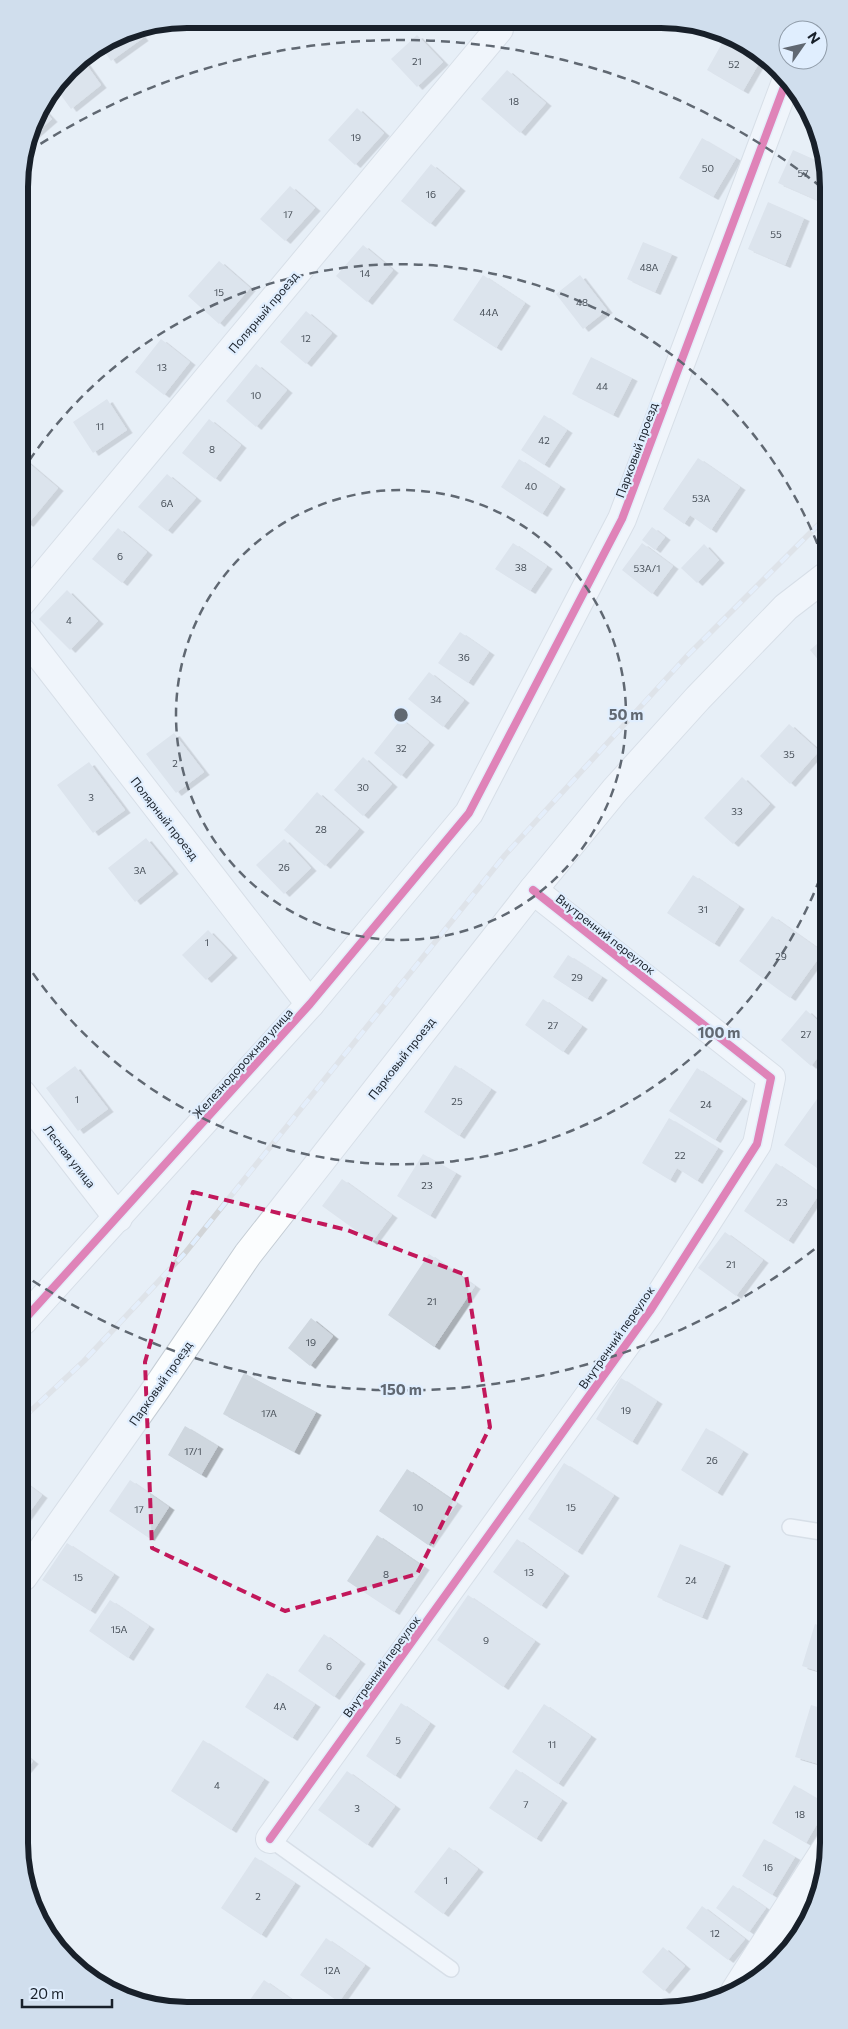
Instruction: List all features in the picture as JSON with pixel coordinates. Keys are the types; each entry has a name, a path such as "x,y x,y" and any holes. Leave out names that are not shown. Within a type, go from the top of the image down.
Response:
{"street":[{"name":"Полярный проезд","path":"28,594 499,30 497,28"},
{"name":"Парковый проезд","path":"470,813 622,519 784,86"},
{"name":"Парковый проезд","path":"28,1570 156,1389 248,1254 533,890 615,790 698,698 786,607 820,581"},
{"name":"Полярный проезд","path":"28,641 310,1004"},
{"name":"Железнодорожная улица","path":"28,1316 310,1004 470,813"},
{"name":"Внутренний переулок","path":"270,1839 650,1311 757,1144 771,1078 533,890"},
{"name":"Лесная улица","path":"28,1102 118,1218"},
{"path":"743,1979 819,1859"}],"lane":[{"path":"790,1527 820,1532"},
{"path":"270,1839 451,1969"}],"highlighted area":[{"path":"193,1192 347,1230 466,1275 490,1427 417,1574 285,1611 152,1548 145,1362"}],"building":[{"path":"140,35 143,38 111,61 104,51"},
{"path":"417,35 443,62 417,87 391,59"},
{"path":"724,40 750,54 760,62 743,91 707,70"},
{"path":"86,64 101,85 71,109 59,92"},
{"path":"507,70 546,103 520,133 481,99"},
{"path":"357,108 384,133 355,165 328,140"},
{"path":"46,112 52,119 37,132"},
{"path":"702,138 736,158 713,197 679,178"},
{"path":"793,150 818,161 820,201 778,183"},
{"path":"431,164 460,188 430,224 401,201"},
{"path":"290,186 315,208 285,241 260,219"},
{"path":"768,202 804,218 785,265 748,249"},
{"path":"643,242 672,254 655,292 627,279"},
{"path":"363,245 393,270 367,302 336,276"},
{"path":"219,261 250,288 219,324 188,296"},
{"path":"483,275 525,303 496,348 453,320"},
{"path":"580,275 607,310 583,329 556,294"},
{"path":"306,311 332,333 306,364 280,342"},
{"path":"161,339 190,362 164,395 135,372"},
{"path":"591,357 632,378 613,415 572,394"},
{"path":"256,364 287,390 256,427 226,401"},
{"path":"107,399 127,430 93,453 73,422"},
{"path":"544,415 567,430 544,465 521,450"},
{"path":"209,419 241,445 215,479 182,453"},
{"path":"698,458 740,487 711,530 690,515 684,524 663,509"},
{"path":"519,459 560,486 542,514 501,487"},
{"path":"28,463 58,488 28,524"},
{"path":"167,474 196,498 167,531 138,507"},
{"path":"652,527 665,537 655,550 642,540"},
{"path":"118,528 147,552 122,583 92,559"},
{"path":"513,543 547,566 530,591 495,569"},
{"path":"642,543 673,566 652,594 622,570"},
{"path":"704,544 719,560 697,583 681,568"},
{"path":"67,590 98,621 70,650 39,619"},
{"path":"460,632 489,652 468,683 438,663"},
{"path":"820,641 820,662 810,650"},
{"path":"429,672 464,700 443,727 408,699"},
{"path":"401,719 429,742 401,776 374,753"},
{"path":"789,724 819,751 790,784 760,756"},
{"path":"174,733 204,772 176,793 146,754"},
{"path":"363,757 392,784 363,816 334,790"},
{"path":"89,762 125,810 93,833 57,785"},
{"path":"742,777 770,804 733,844 704,818"},
{"path":"317,792 359,829 325,866 284,830"},
{"path":"146,838 173,871 135,902 108,868"},
{"path":"284,839 311,868 284,894 256,865"},
{"path":"693,875 739,906 714,944 667,913"},
{"path":"772,916 820,950 820,956 790,998 739,961"},
{"path":"208,930 232,955 206,980 182,955"},
{"path":"568,955 602,977 587,999 553,977"},
{"path":"543,999 582,1026 563,1052 525,1025"},
{"path":"806,1010 820,1023 820,1055 811,1066 781,1040"},
{"path":"455,1065 491,1089 459,1136 424,1112"},
{"path":"75,1066 108,1109 78,1131 46,1088"},
{"path":"697,1068 742,1098 715,1140 669,1111"},
{"path":"820,1095 820,1170 784,1145"},
{"path":"669,1118 718,1148 697,1181 677,1168 670,1180 642,1163"},
{"path":"423,1154 456,1173 430,1216 397,1196"},
{"path":"776,1163 820,1193 788,1241 744,1211"},
{"path":"342,1179 392,1215 372,1242 322,1206"},
{"path":"725,1232 763,1260 736,1296 698,1268"},
{"path":"429,1254 475,1286 434,1347 388,1315"},
{"path":"311,1318 333,1336 310,1366 288,1348"},
{"path":"244,1373 316,1412 294,1452 223,1414"},
{"path":"621,1378 657,1401 632,1442 596,1419"},
{"path":"185,1426 218,1446 201,1475 168,1455"},
{"path":"706,1428 743,1451 717,1493 681,1470"},
{"path":"564,1463 614,1495 577,1552 528,1519"},
{"path":"407,1469 457,1503 428,1545 379,1511"},
{"path":"130,1480 169,1507 149,1538 109,1511"},
{"path":"28,1485 42,1495 28,1514"},
{"path":"377,1535 424,1567 394,1612 347,1581"},
{"path":"517,1539 564,1573 541,1606 493,1572"},
{"path":"67,1543 114,1574 90,1611 42,1580"},
{"path":"680,1544 725,1563 702,1617 657,1597"},
{"path":"468,1595 535,1641 503,1687 437,1640"},
{"path":"110,1600 149,1626 128,1658 89,1631"},
{"path":"815,1624 820,1626 820,1672 802,1666"},
{"path":"324,1634 360,1661 334,1697 298,1671"},
{"path":"267,1673 315,1704 292,1738 245,1707"},
{"path":"401,1703 430,1723 395,1776 366,1756"},
{"path":"544,1704 591,1736 558,1784 512,1752"},
{"path":"811,1705 820,1708 820,1764 795,1757"},
{"path":"203,1740 264,1779 231,1830 171,1791"},
{"path":"28,1757 33,1761 28,1767"},
{"path":"516,1769 562,1800 536,1839 489,1808"},
{"path":"347,1771 395,1806 367,1845 318,1810"},
{"path":"794,1785 820,1800 820,1819 806,1843 772,1823"},
{"path":"764,1839 795,1857 772,1895 742,1876"},
{"path":"449,1847 478,1869 443,1914 414,1892"},
{"path":"255,1857 295,1883 261,1935 221,1908"},
{"path":"733,1885 766,1908 749,1932 716,1908"},
{"path":"702,1906 745,1939 728,1960 686,1928"},
{"path":"326,1938 365,1965 339,2002 300,1975"},
{"path":"663,1947 685,1966 664,1991 642,1972"},
{"path":"264,1980 295,2002 249,2002"}],"railway":[{"path":"28,1413 84,1361 185,1253 505,855 686,657 820,523"}],"cycle path":[{"path":"28,1315 310,1004 469,813 622,519 784,86"},
{"path":"270,1839 650,1311 757,1144 771,1078 533,890"}]}
